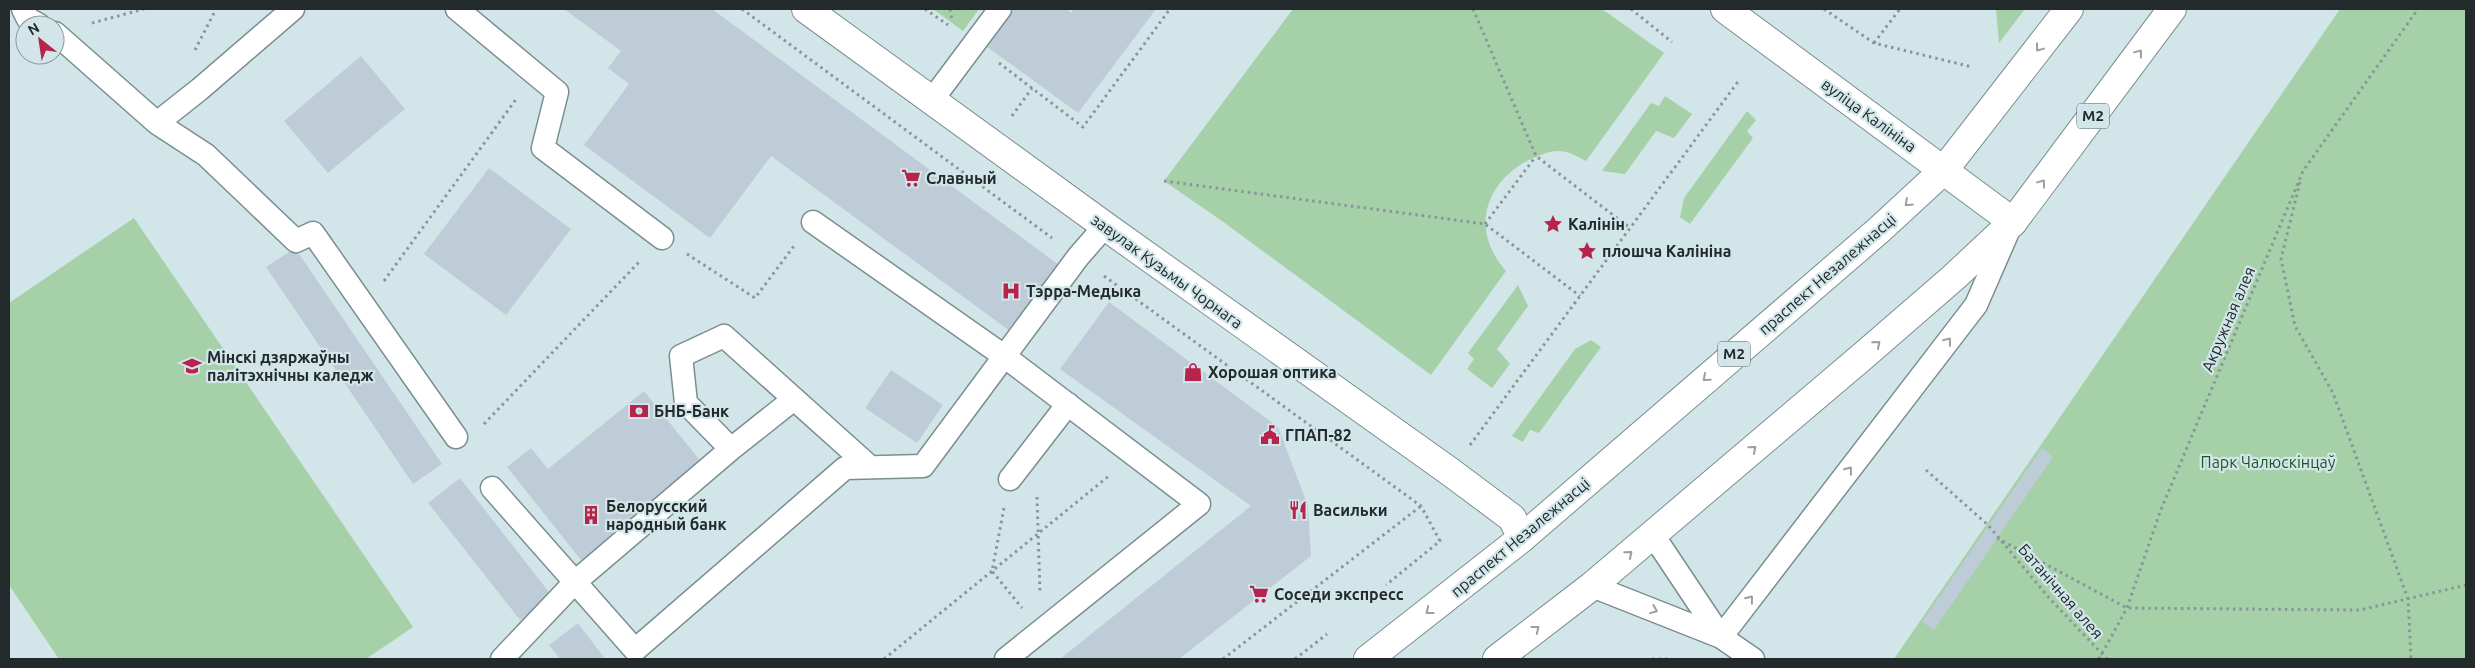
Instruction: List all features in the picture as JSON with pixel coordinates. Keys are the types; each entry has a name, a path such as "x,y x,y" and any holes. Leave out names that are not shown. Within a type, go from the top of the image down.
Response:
{"main road":[{"name":"завулак Кузьмы Чорнага","path":"806,9 1512,518 1522,538"},
{"name":"вуліца Калініна","path":"1725,9 2012,222"},
{"name":"праспект Незалежнасці","path":"1368,659 1522,538 1879,230 1944,170 2068,9"},
{"name":"М2","path":"1498,659 1592,586 1652,535 1953,278 2012,222 2172,9"}],"lane":[{"path":"157,123 200,90 292,9"},
{"path":"457,9 557,92 542,148 662,238"},
{"path":"932,100 1000,9"},
{"path":"65,43 157,123 206,155 296,241 313,233 456,437"},
{"path":"812,222 1004,356 1199,504 1006,659"},
{"path":"1721,637 1976,305 2012,222"},
{"path":"492,488 635,650 845,468 924,466 1078,257 1105,226"},
{"path":"732,449 686,403 680,356 724,336 870,467"},
{"path":"502,659 575,582 794,399"},
{"path":"1010,479 1068,404"},
{"path":"1652,535 1721,637"},
{"path":"1592,586 1721,637 1753,659"}],"path":[{"path":"65,31 144,9"},
{"path":"974,44 1082,127 1170,9"},
{"path":"1474,9 1536,156 1630,228"},
{"path":"1631,9 1672,42"},
{"path":"1824,9 1874,43 1972,66"},
{"path":"1874,43 1900,9"},
{"name":"Акружная алея","path":"2100,657 2127,608 2160,512 2303,171 2418,9"},
{"path":"380,285 536,73"},
{"path":"1468,447 1740,79"},
{"path":"1485,224 1536,156"},
{"path":"2303,171 2281,259 2296,326 2333,393 2408,598 2411,659"},
{"path":"1164,181 1485,224 1580,296"},
{"path":"478,430 662,238 755,298 812,222"},
{"path":"1035,446 1041,631"},
{"path":"884,659 1134,455"},
{"name":"Батанічная алея","path":"1926,470 1988,525 1997,538 2100,657 2107,659"},
{"path":"992,571 1010,479"},
{"path":"1223,659 1421,506 1440,541 1386,585"},
{"path":"1997,538 2127,608 2360,610 2466,585"},
{"path":"992,571 1041,631"},
{"path":"1295,659 1328,634"},
{"path":"1652,659 1668,659"}],"green space":[{"path":"933,9 979,9 963,31"},
{"path":"1293,9 1602,9 1664,53 1586,161 1565,152 1550,152 1525,162 1510,172 1499,184 1491,197 1486,226 1495,256 1506,271 1431,375 1222,221 1164,181"},
{"path":"1996,9 2025,9 1999,43"},
{"name":"Парк Чалюскінцаў","path":"2340,9 2466,9 2466,659 1894,659"},
{"path":"1665,96 1692,114 1674,138 1656,131 1625,174 1602,171 1651,103 1659,106"},
{"path":"1747,111 1756,120 1747,131 1753,138 1690,224 1680,217 1684,198"},
{"path":"134,218 413,627 366,659 59,659 9,585 9,303"},
{"path":"1518,285 1528,306 1497,349 1510,364 1492,388 1467,369 1474,359 1468,353"},
{"path":"1591,340 1601,347 1539,433 1530,430 1523,442 1512,436 1575,349"}],"building":[{"path":"564,9 712,9 1059,265 1010,331 771,156 710,238 584,145 629,84 608,68 621,51"},
{"path":"1014,9 1066,9 1071,13 1074,9 1156,9 1078,113 986,46"},
{"path":"361,56 405,109 328,173 284,121"},
{"path":"489,168 571,229 506,315 424,254"},
{"path":"295,248 442,464 413,484 266,267"},
{"path":"1109,302 1278,427 1308,506 1311,556 1179,659 1060,659 1251,506 1060,369"},
{"path":"891,370 943,405 917,443 865,408"},
{"name":"Белорусский народный банк","path":"644,391 702,463 581,560 507,467 531,448 548,469"},
{"path":"2042,448 2053,457 1934,630 1922,622"},
{"path":"460,478 552,596 520,620 428,503"},
{"path":"578,623 605,659 560,659 549,645"}],"place":[{"name":"Славный","path":"911,178"},
{"name":"Калінін","path":"1553,224"},
{"name":"плошча Калініна","path":"1587,251"},
{"name":"Тэрра-Медыка","path":"1011,291"},
{"name":"Мінскі дзяржаўны палітэхнічны каледж","path":"192,366"},
{"name":"Хорошая оптика","path":"1193,372"},
{"name":"БНБ-Банк","path":"639,411"},
{"name":"ГПАП-82","path":"1270,435"},
{"name":"Васильки","path":"1298,510"},
{"name":"Белорусский народный банк","path":"591,515"},
{"name":"Соседи экспресс","path":"1259,594"}]}
